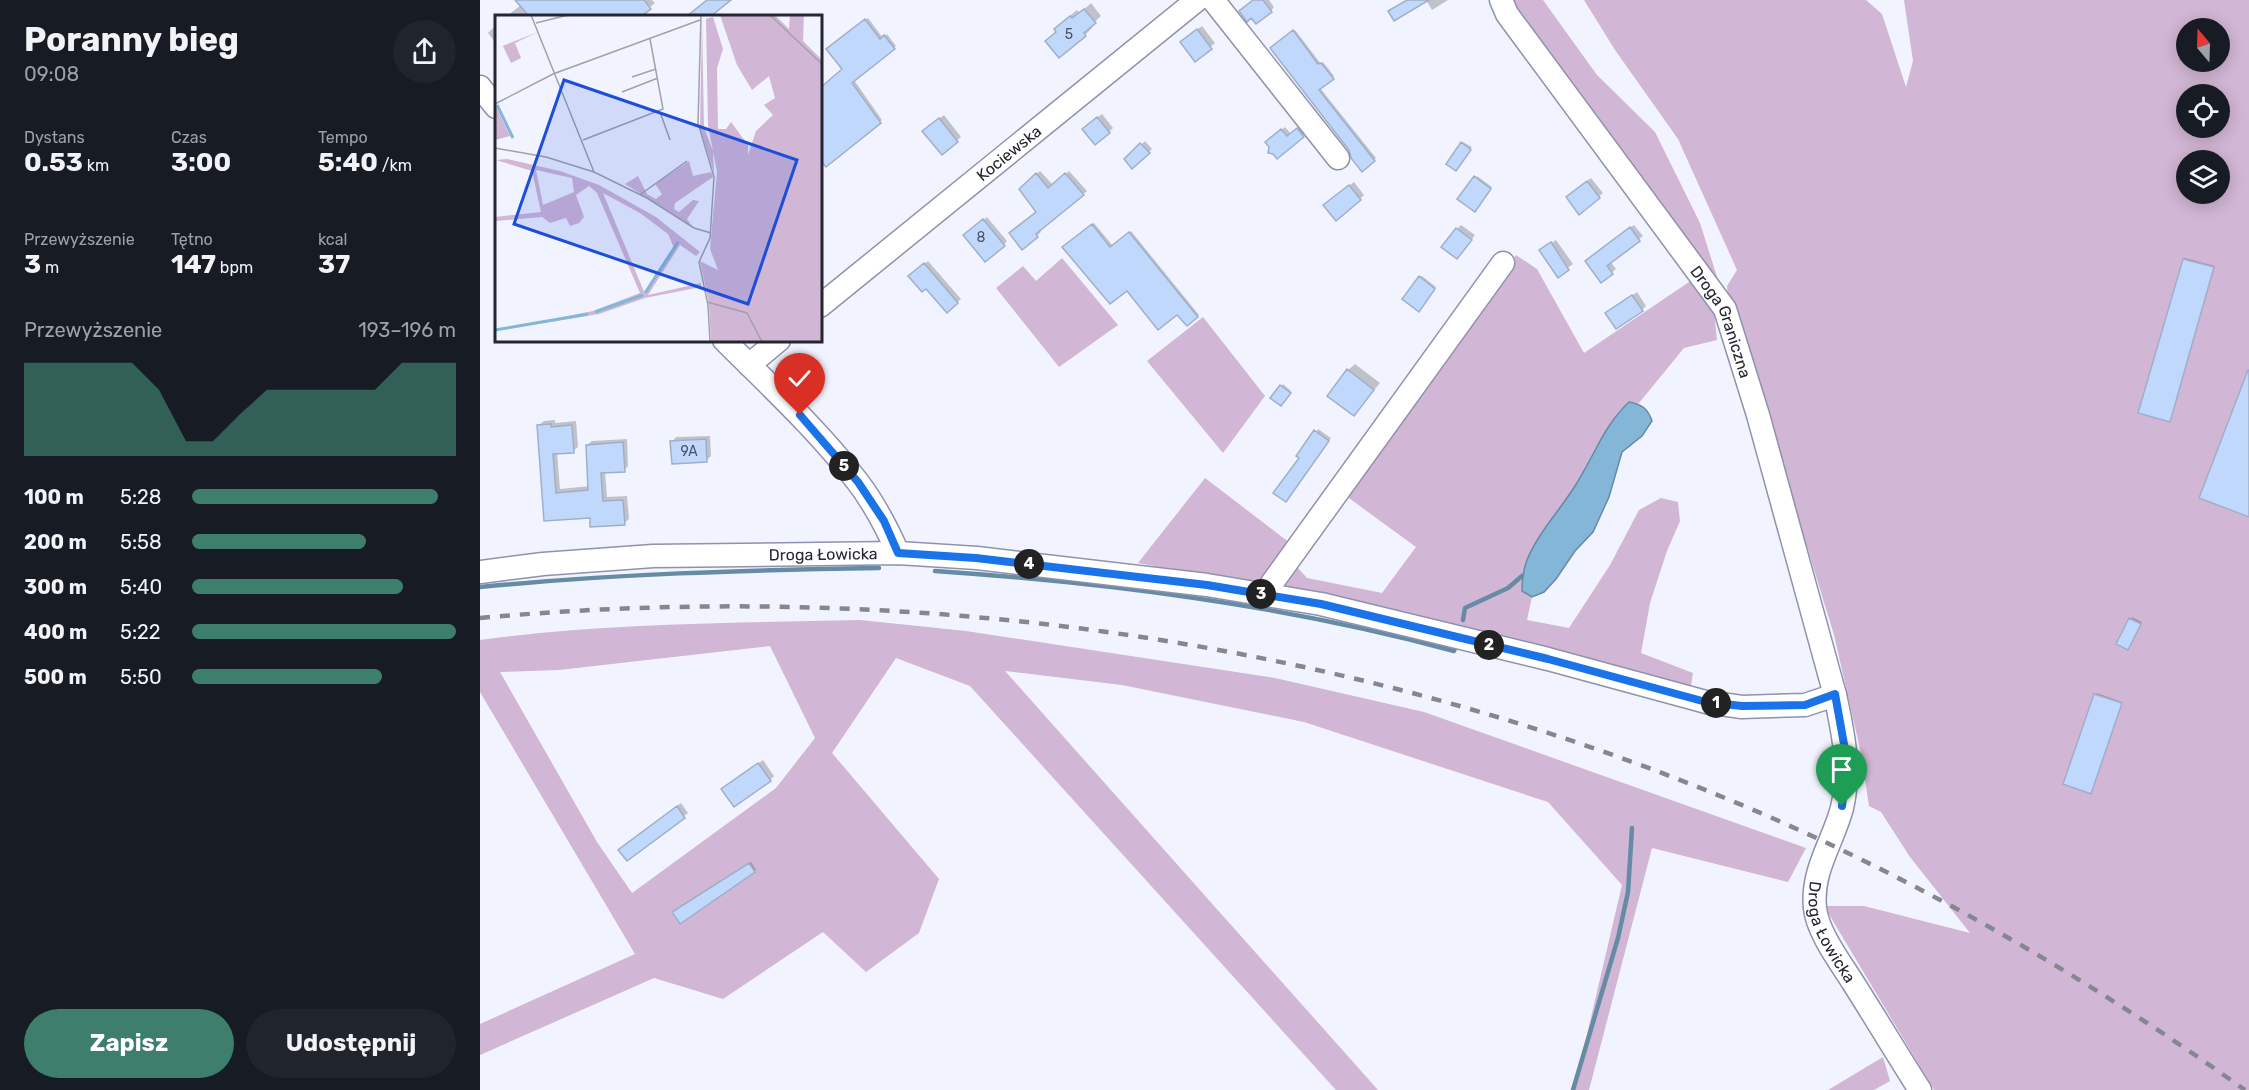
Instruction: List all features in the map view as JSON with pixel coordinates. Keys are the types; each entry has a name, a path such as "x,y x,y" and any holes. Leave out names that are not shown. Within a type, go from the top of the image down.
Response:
{"street":[{"name":"Kociewska","path":"822,304 1197,0"},
{"path":"1213,0 1338,158"},
{"name":"Droga Graniczna","path":"1501,0 1514,24 1725,309 1758,415 1835,694"},
{"path":"480,87 495,106"},
{"path":"1269,596 1272,583 1503,263"},
{"path":"726,342 800,415 858,482 884,521 898,553"},
{"path":"749,365 777,342"},
{"name":"Droga Łowicka","path":"480,572 543,564 653,556 898,553 976,558 1207,585 1321,604 1548,659 1706,702 1742,706 1805,705 1835,694 1847,761 1845,784 1842,806 1822,859 1815,886 1815,910 1833,950 1920,1090"}],"shaded area":[{"path":"1513,0 1543,0 1597,75 1655,132 1700,223 1718,280 1517,10"},
{"path":"1584,0 1866,0 1882,14 1906,87 1913,61 1904,0 2249,0 2249,1090 1934,1090 1824,906 1864,906 1970,933 1910,857 1881,812 1869,806 1861,753 1834,635 1794,504 1731,334 1727,286 1737,270 1678,139 1615,50"},
{"path":"1516,255 1537,269 1584,353 1692,280 1714,310 1717,340 1684,348 1639,403 1629,402 1619,411 1595,448 1578,482 1539,540 1522,591 1532,597 1527,620 1569,628 1610,565 1639,510 1661,498 1678,502 1680,521 1667,551 1650,603 1641,653 1693,673 1690,692 1524,641 1368,607 1138,563 1205,478 1290,543 1297,567 1307,578 1382,593 1416,547 1342,493"},
{"path":"1062,258 1118,325 1059,367 996,288 1023,266 1036,281"},
{"path":"1203,317 1265,396 1223,453 1147,361"},
{"path":"860,620 966,631 1275,678 1424,712 1806,848 1788,882 1652,848 1589,1090 1574,1090 1622,885 1548,802 1304,722 1122,685 1005,671 1378,1090 1336,1090 970,686 896,658 832,753 939,879 919,933 866,972 823,932 723,999 654,978 480,1055 480,1024 635,954 480,692 480,640 622,627","holes":["770,646 815,738 776,788 632,893 597,842 500,672 559,670"]},
{"path":"1883,1057 1890,1081 1874,1090 1828,1090"}],"water":[{"path":"1629,402 1644,408 1652,421 1642,436 1622,452 1609,497 1593,532 1575,551 1544,592 1532,597 1522,591 1527,560 1543,531 1575,486 1606,431"}],"building":[{"path":"515,0 644,0 651,9 642,15 528,15"},
{"path":"707,0 731,0 712,15 688,15"},
{"path":"1253,0 1263,0 1272,12 1256,24 1251,18 1247,22 1239,11"},
{"path":"1407,0 1429,0 1394,21 1388,11"},
{"path":"1084,9 1096,23 1084,33 1086,36 1059,58 1045,41 1056,32 1054,29 1070,16 1072,18"},
{"path":"865,19 880,39 884,35 895,49 852,83 881,123 826,167 822,162 822,86 842,69 826,49"},
{"path":"1197,29 1212,49 1195,62 1180,42"},
{"path":"1293,30 1318,64 1321,63 1334,79 1319,90 1375,161 1362,172 1351,158 1349,150 1270,48"},
{"path":"1097,117 1110,133 1095,145 1082,129"},
{"path":"939,118 958,142 942,155 922,131"},
{"path":"1297,128 1304,137 1277,159 1273,154 1268,153 1269,147 1265,142 1281,129 1287,136"},
{"path":"1461,142 1471,150 1456,171 1446,164"},
{"path":"1140,143 1150,153 1132,169 1124,159"},
{"path":"1036,173 1048,188 1065,173 1084,195 1036,234 1038,237 1022,250 1009,233 1036,212 1019,189"},
{"path":"1474,176 1491,189 1475,212 1457,199"},
{"path":"1587,181 1600,198 1579,215 1566,197"},
{"path":"1349,185 1361,200 1336,221 1323,205"},
{"path":"983,219 1005,246 985,262 963,235"},
{"path":"1092,224 1110,247 1129,232 1198,317 1187,326 1177,315 1158,330 1127,291 1110,304 1062,247"},
{"path":"1630,227 1640,241 1607,266 1613,274 1601,283 1585,261"},
{"path":"1456,228 1472,240 1457,259 1441,247"},
{"path":"1551,242 1569,270 1558,278 1539,250"},
{"path":"2183,259 2214,267 2170,422 2138,413"},
{"path":"924,263 958,303 947,313 926,289 922,292 908,276"},
{"path":"1419,276 1435,289 1419,312 1402,299"},
{"path":"1632,295 1643,311 1616,329 1605,313"},
{"path":"1347,369 1374,390 1354,416 1327,396"},
{"path":"2249,370 2249,517 2199,498"},
{"path":"1280,385 1291,393 1281,406 1270,398"},
{"path":"551,424 551,427 572,425 574,453 553,454 556,493 588,490 586,445 623,442 625,472 601,473 603,501 623,500 625,525 590,527 590,518 544,521 537,425"},
{"path":"1314,430 1329,441 1286,502 1273,493 1299,458 1296,456"},
{"path":"706,439 707,462 672,464 670,441"},
{"path":"2129,618 2141,624 2128,650 2116,644"},
{"path":"2094,694 2122,703 2091,794 2063,784"},
{"path":"758,763 771,781 734,807 721,789"},
{"path":"677,806 685,818 627,861 618,850"},
{"path":"749,863 755,872 680,924 672,912"}],"waterway":[{"path":"480,587 679,573 879,568"},
{"path":"935,571 1131,589 1326,621 1454,651 1457,643"},
{"path":"1463,620 1465,608 1508,588 1522,576"},
{"path":"1573,1090 1618,938 1628,892 1632,828"}],"railway":[{"path":"480,618 652,608 824,608 996,619 1168,641 1337,674 1503,719 1666,775 1825,842 1934,897 2041,957 2144,1021 2245,1090"}],"route":[{"path":"800,415 858,482 884,521 898,553 976,558 1207,585 1321,604 1548,659 1706,702 1742,706 1805,705 1835,694 1847,761 1842,806"}]}
